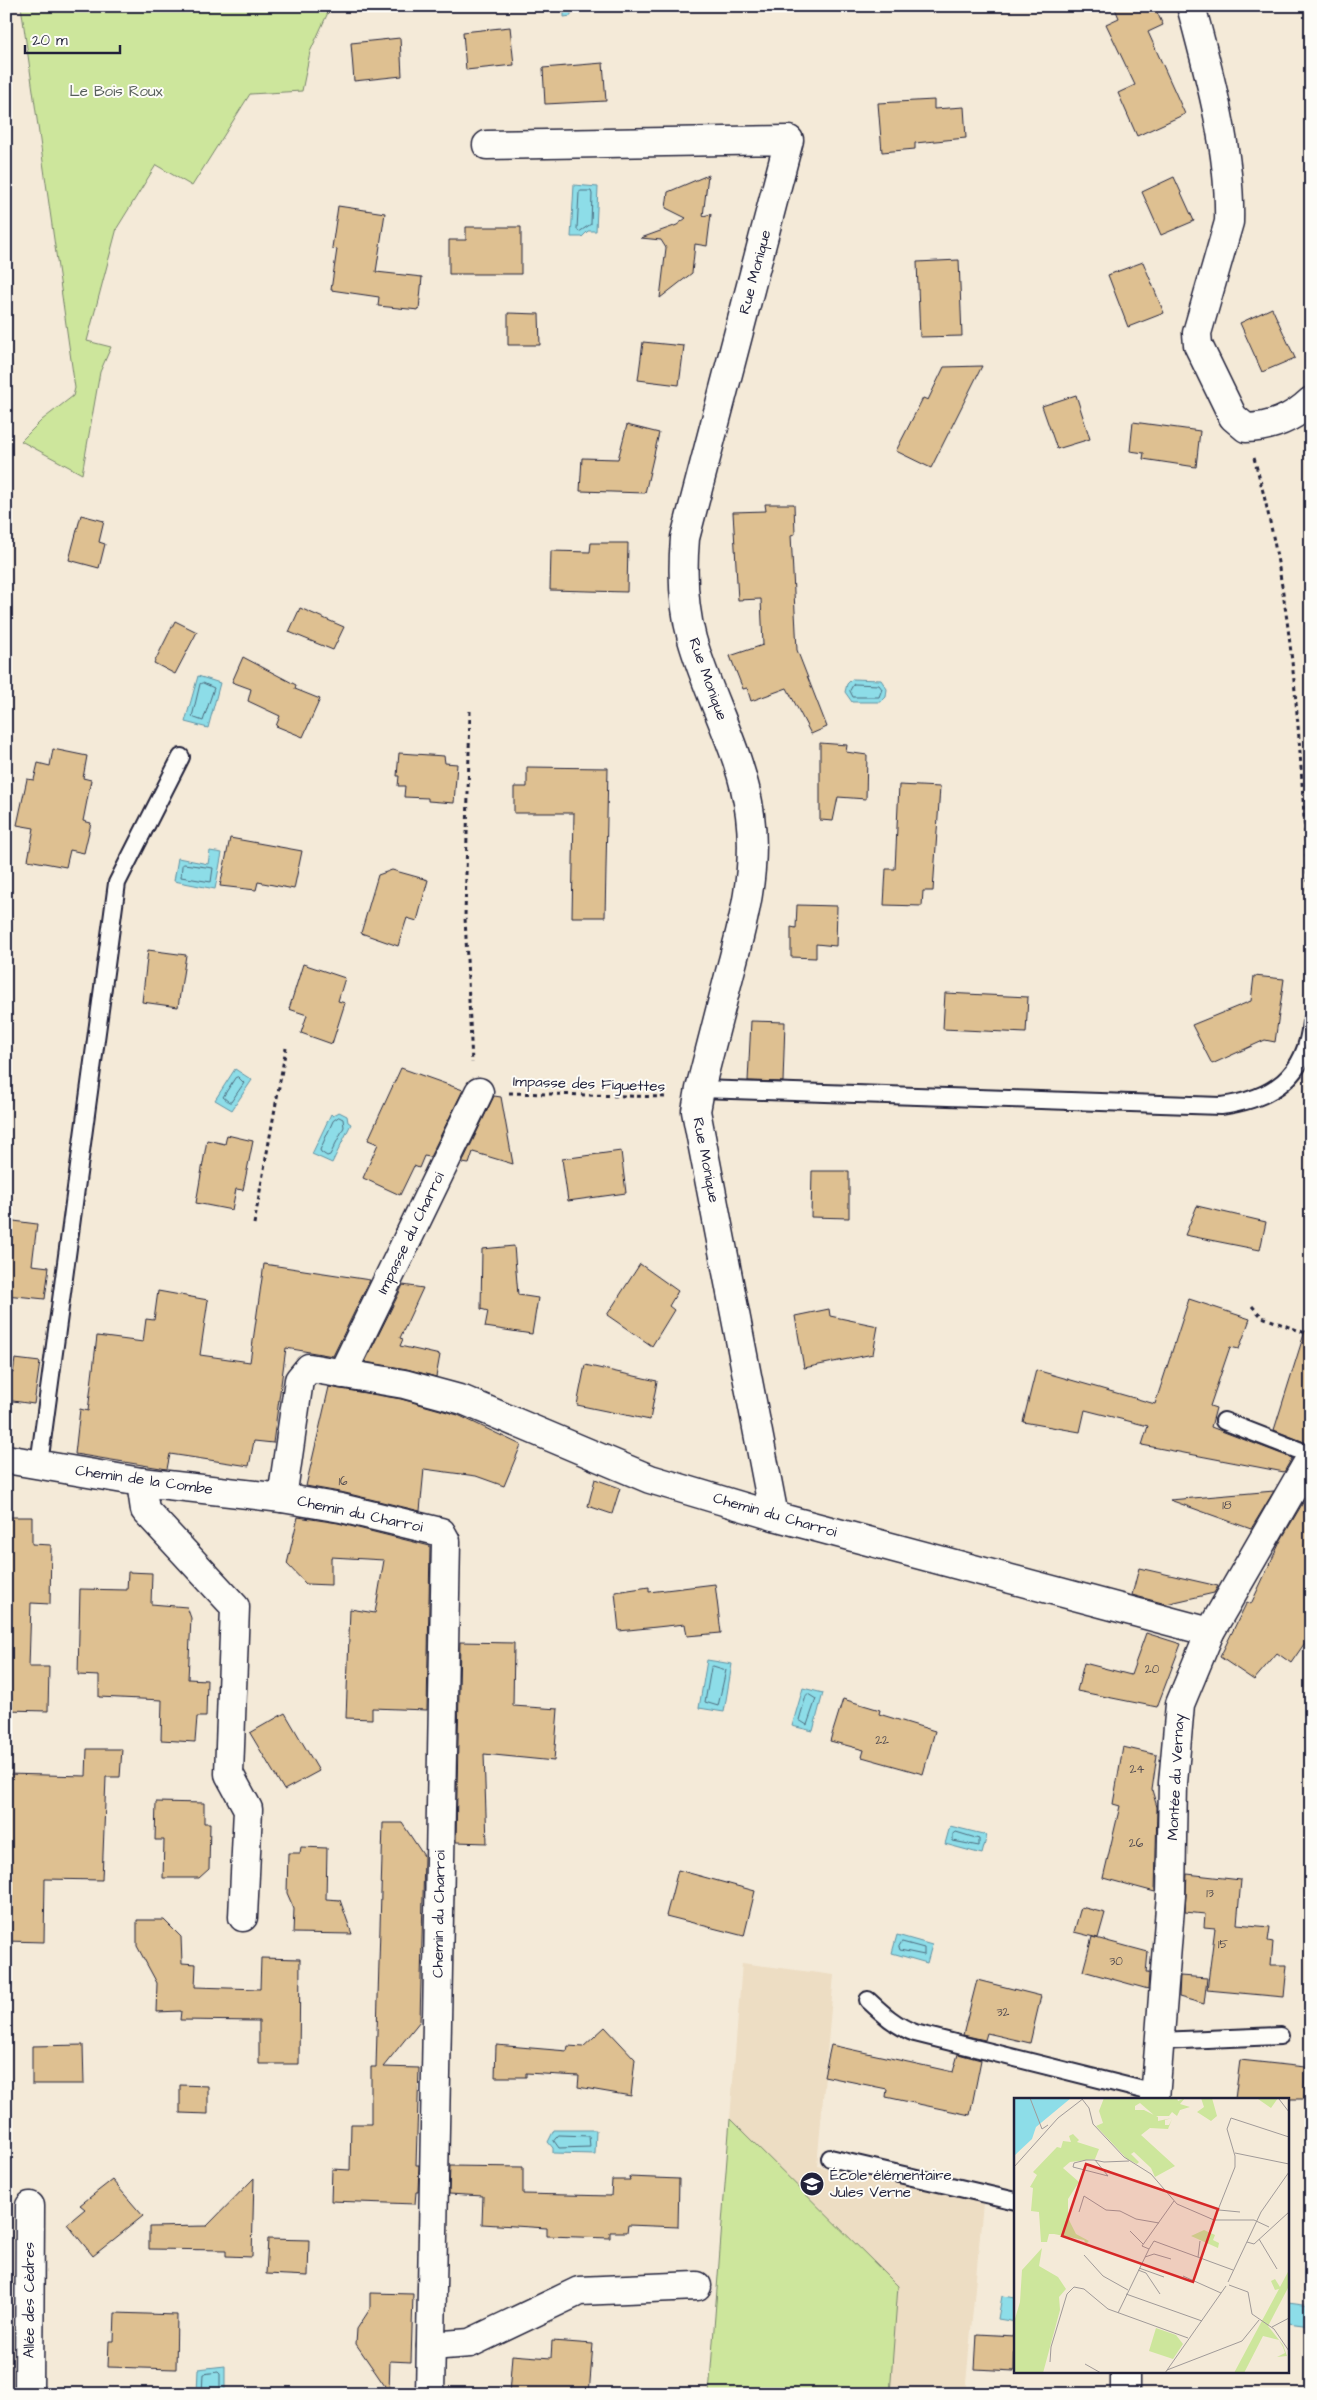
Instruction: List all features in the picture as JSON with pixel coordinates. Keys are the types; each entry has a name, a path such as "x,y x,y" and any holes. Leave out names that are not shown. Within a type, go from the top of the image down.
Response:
{"street":[{"path":"1192,6 1213,87 1229,210 1229,222 1196,338 1233,417 1246,428 1264,427 1284,421 1301,411 1311,401"},
{"name":"Rue Monique","path":"487,145 790,140 685,538 682,572 685,606 692,640 740,766 750,815 753,860 748,903 696,1111 774,1516"},
{"name":"Impasse du Charroi","path":"342,1374 478,1092"},
{"name":"Chemin du Charroi","path":"430,2394 446,1541 441,1532 341,1508 282,1498 299,1380 309,1368 404,1384 463,1400 650,1479 774,1516 1210,1632"},
{"name":"Montée du Vernay","path":"1155,2096 1171,1894 1173,1783 1178,1711 1210,1632 1311,1456"},
{"name":"Chemin de la Combe","path":"6,1459 141,1482 282,1498"},
{"path":"141,1482 145,1510 235,1607 229,1774 248,1809 243,1917"},
{"name":"Allée des Cèdres","path":"29,2394 30,2206"},
{"path":"431,2346 470,2343 578,2291 697,2286"},
{"path":"1125,2372 1125,2394"}],"lane":[{"path":"39,1464 117,883 181,756"},
{"path":"699,1094 1221,1106 1245,1102 1263,1095 1284,1082 1299,1064 1309,1043 1311,1022"},
{"path":"1224,1421 1311,1456"},
{"path":"868,2000 887,2017 903,2028 916,2033 1155,2096"},
{"path":"1159,2041 1280,2036"},
{"path":"830,2158 1014,2201"}],"path":[{"path":"1246,428 1265,495 1276,549 1291,649 1299,731 1311,942"},
{"path":"470,711 465,917 472,1083 478,1092"},
{"path":"254,1224 286,1048"},
{"name":"Impasse des Figuettes","path":"478,1092 699,1094"},
{"path":"1252,1306 1262,1317 1311,1335"}],"shaded area":[{"name":"École élémentaire Jules Verne","path":"742,1963 834,1975 817,2166 983,2203 965,2394 709,2394"}],"green space":[{"name":"Le Bois Roux","path":"21,6 331,6 310,52 302,91 250,94 192,186 156,165 117,228 87,341 111,347 100,372 82,474 21,441 42,420 73,396 75,388"},
{"path":"730,2119 898,2286 890,2394 709,2394"}],"water":[{"path":"558,6 577,6 578,10 571,10 571,16 564,17 564,11 559,11"},
{"path":"574,185 598,187 596,231 588,231 582,237 571,237"},
{"path":"198,676 220,683 208,728 185,722"},
{"path":"852,679 881,680 887,689 886,697 881,702 852,702 845,692 847,684"},
{"path":"210,851 222,853 215,889 174,881 178,858 208,864"},
{"path":"235,1069 252,1080 232,1110 215,1100"},
{"path":"339,1112 347,1116 348,1122 351,1124 332,1163 312,1154 331,1114 333,1116"},
{"path":"707,1660 732,1664 724,1712 699,1708"},
{"path":"803,1688 823,1693 813,1731 792,1726"},
{"path":"950,1826 987,1835 982,1854 945,1844"},
{"path":"897,1935 932,1945 927,1963 892,1953"},
{"path":"554,2130 596,2130 595,2154 553,2153 553,2148 548,2142"},
{"path":"1002,2296 1014,2298 1014,2322 998,2319"},
{"path":"1290,2302 1311,2305 1310,2326 1290,2323"},
{"path":"225,2366 225,2394 197,2394 198,2369"}],"building":[{"path":"1114,6 1154,6 1163,25 1148,32 1185,114 1137,136 1118,93 1135,85 1106,24 1119,18"},
{"path":"510,27 514,65 466,70 463,32"},
{"path":"400,38 402,76 354,81 351,43"},
{"path":"603,63 606,101 545,104 543,68"},
{"path":"934,100 934,109 964,107 966,138 915,143 915,149 882,152 878,103"},
{"path":"708,175 703,216 711,214 707,246 695,244 692,273 660,298 666,248 661,240 641,238 677,225 686,218 666,208 668,192"},
{"path":"1174,177 1194,221 1161,235 1142,192"},
{"path":"338,206 385,213 376,272 422,277 419,310 378,306 379,297 331,290 337,249 332,248"},
{"path":"466,227 521,227 521,274 449,274 449,240 466,240"},
{"path":"959,260 962,336 920,337 917,262"},
{"path":"1143,262 1164,313 1128,327 1108,275"},
{"path":"1272,308 1295,358 1262,372 1240,323"},
{"path":"508,313 539,314 540,345 508,345"},
{"path":"643,342 684,346 679,385 638,380"},
{"path":"982,366 931,468 896,451 923,398 928,400 944,367"},
{"path":"1076,395 1090,439 1057,449 1042,406"},
{"path":"1133,422 1200,431 1196,467 1143,459 1144,453 1130,451"},
{"path":"627,425 659,433 645,493 580,491 582,458 618,459"},
{"path":"765,504 794,504 795,534 791,535 797,650 827,727 811,734 787,688 751,701 747,688 743,689 730,656 763,645 761,599 738,600 733,512 766,511"},
{"path":"81,515 104,521 99,542 105,544 99,568 69,560"},
{"path":"591,543 628,543 627,592 550,590 551,551 590,552"},
{"path":"300,608 344,627 333,650 289,632"},
{"path":"175,621 197,632 175,674 154,663"},
{"path":"243,657 296,685 295,689 320,699 303,737 276,726 280,716 248,701 251,689 232,682"},
{"path":"820,743 847,745 846,752 867,755 866,799 838,797 833,821 820,820"},
{"path":"53,749 87,756 83,778 91,780 83,821 91,823 84,853 70,850 66,867 28,860 34,828 17,825 27,779 34,780 38,763 50,766"},
{"path":"399,753 444,756 445,763 457,764 454,803 428,801 428,798 404,797 405,786 398,786"},
{"path":"527,767 608,768 605,917 572,917 574,813 514,813 514,787 527,787"},
{"path":"899,785 940,787 933,891 923,891 922,906 884,905 886,869 895,869"},
{"path":"230,838 302,851 294,889 258,882 256,890 220,886"},
{"path":"392,870 428,880 417,921 407,918 398,946 361,933 378,875"},
{"path":"797,905 837,906 836,946 816,944 816,958 791,957 791,927 796,928"},
{"path":"148,950 186,955 178,1007 142,1002"},
{"path":"303,964 345,978 338,1001 345,1003 332,1044 301,1033 307,1015 289,1009"},
{"path":"1254,976 1284,979 1275,1042 1265,1040 1212,1064 1192,1025 1251,1001"},
{"path":"945,993 1028,997 1026,1033 943,1029"},
{"path":"751,1021 785,1022 783,1082 748,1081"},
{"path":"401,1068 463,1090 430,1157 424,1156 419,1168 414,1166 400,1195 363,1178 378,1144 368,1140"},
{"path":"494,1096 501,1097 513,1164 473,1152 469,1164 462,1163"},
{"path":"227,1135 253,1141 243,1190 236,1189 232,1210 196,1203 207,1140 225,1144"},
{"path":"621,1151 626,1193 568,1201 562,1159"},
{"path":"812,1171 849,1171 849,1218 811,1217"},
{"path":"1197,1206 1266,1222 1260,1250 1185,1235"},
{"path":"6,1220 37,1224 32,1265 49,1267 45,1299 6,1295"},
{"path":"514,1246 518,1295 538,1298 532,1334 485,1327 488,1311 481,1309 482,1249"},
{"path":"264,1264 370,1280 333,1356 286,1348 273,1443 254,1441 249,1466 170,1454 167,1469 75,1454 80,1409 88,1411 97,1336 143,1342 146,1319 154,1320 158,1291 208,1300 200,1355 250,1362"},
{"path":"640,1264 678,1291 669,1306 674,1310 652,1346 607,1315"},
{"path":"403,1285 423,1288 400,1338 403,1339 400,1346 440,1355 436,1377 407,1369 365,1362"},
{"path":"1189,1299 1250,1319 1239,1349 1230,1347 1210,1406 1216,1408 1211,1427 1292,1458 1284,1472 1142,1445 1148,1426 1085,1410 1080,1432 1023,1422 1036,1370 1155,1404"},
{"path":"829,1309 830,1316 878,1326 873,1354 804,1368 795,1316"},
{"path":"1305,1331 1311,1331 1311,1441 1307,1443 1274,1430"},
{"path":"15,1359 40,1362 34,1404 6,1400 6,1372 13,1373"},
{"path":"585,1365 657,1381 650,1420 577,1405"},
{"path":"329,1387 401,1399 458,1415 521,1445 504,1486 476,1476 424,1469 420,1511 345,1493 306,1486"},
{"path":"595,1479 620,1488 612,1514 588,1506"},
{"path":"1311,1489 1311,1634 1291,1663 1277,1653 1254,1680 1220,1657 1247,1602 1251,1604 1281,1540"},
{"path":"1274,1491 1251,1529 1170,1500"},
{"path":"6,1517 32,1517 32,1544 51,1545 50,1604 31,1603 29,1667 49,1667 48,1711 6,1710"},
{"path":"298,1517 338,1523 430,1546 427,1710 372,1708 372,1719 346,1718 350,1609 375,1613 384,1560 331,1557 331,1585 306,1584 287,1564"},
{"path":"1139,1568 1218,1586 1214,1593 1166,1604 1132,1595"},
{"path":"128,1572 152,1573 151,1604 187,1607 191,1618 188,1679 207,1680 206,1717 197,1717 195,1742 161,1740 162,1700 99,1697 99,1676 78,1675 80,1589 127,1590"},
{"path":"715,1584 721,1633 687,1636 685,1624 619,1631 615,1592 649,1587 649,1592"},
{"path":"1146,1633 1181,1644 1157,1707 1077,1691 1084,1663 1131,1675"},
{"path":"460,1642 514,1643 513,1706 558,1709 554,1761 484,1754 487,1843 456,1842"},
{"path":"843,1699 880,1710 879,1714 935,1731 923,1774 862,1757 864,1750 830,1741"},
{"path":"285,1713 319,1771 284,1790 250,1733"},
{"path":"1123,1747 1157,1755 1152,1790 1157,1807 1155,1892 1103,1878 1120,1806 1113,1804"},
{"path":"87,1749 122,1749 120,1777 106,1777 102,1880 45,1879 44,1942 6,1941 6,1774 86,1776"},
{"path":"156,1802 204,1803 204,1823 210,1823 209,1869 199,1878 163,1878 164,1840 155,1840"},
{"path":"383,1823 402,1823 424,1856 420,2021 383,2067 419,2068 416,2165 419,2165 418,2192 416,2192 415,2204 331,2201 332,2169 350,2170 351,2124 371,2124 371,2067 376,2067"},
{"path":"301,1847 327,1848 326,1899 340,1900 352,1934 293,1933 294,1909 287,1893 288,1853 300,1853"},
{"path":"678,1870 755,1891 744,1936 666,1916"},
{"path":"1187,1874 1241,1880 1237,1924 1270,1927 1268,1941 1273,1942 1271,1965 1287,1965 1284,1997 1207,1990 1215,1928 1204,1927 1205,1914 1185,1912"},
{"path":"1081,1907 1105,1913 1098,1938 1074,1932"},
{"path":"137,1920 164,1920 181,1937 182,1963 196,1964 195,1987 260,1989 261,1958 300,1959 299,2064 259,2064 259,2021 180,2020 181,2011 156,2012 157,1983 137,1946"},
{"path":"1092,1937 1148,1952 1146,1973 1149,1973 1148,1989 1083,1971"},
{"path":"1180,1976 1207,1978 1204,2004 1179,1997"},
{"path":"977,1980 1041,1996 1030,2043 987,2033 985,2040 963,2035"},
{"path":"605,2027 635,2059 631,2096 578,2087 579,2076 526,2073 526,2077 495,2077 496,2045 567,2051 568,2046 583,2047"},
{"path":"83,2045 84,2084 32,2084 32,2046"},
{"path":"831,2045 953,2072 958,2054 981,2060 970,2115 886,2097 887,2089 824,2076"},
{"path":"1240,2060 1305,2067 1304,2099 1235,2098"},
{"path":"180,2085 208,2086 208,2114 180,2113"},
{"path":"450,2166 523,2167 523,2194 611,2196 612,2180 630,2180 629,2177 679,2179 678,2227 628,2225 627,2232 610,2232 610,2238 547,2236 547,2228 482,2224 483,2196 449,2194"},
{"path":"254,2178 252,2257 226,2256 226,2250 149,2249 149,2227 207,2226"},
{"path":"112,2180 143,2216 93,2256 67,2224 85,2209 80,2205"},
{"path":"268,2239 309,2240 308,2276 266,2274"},
{"path":"370,2293 413,2294 411,2362 390,2361 389,2392 356,2344 357,2329 370,2309"},
{"path":"115,2313 177,2315 176,2369 108,2367 109,2341 114,2341"},
{"path":"977,2334 1014,2336 1014,2371 975,2369"},
{"path":"552,2341 593,2344 589,2394 509,2394 512,2355 551,2358"}],"place":[{"name":"École élémentaire Jules Verne","path":"812,2184"}]}
